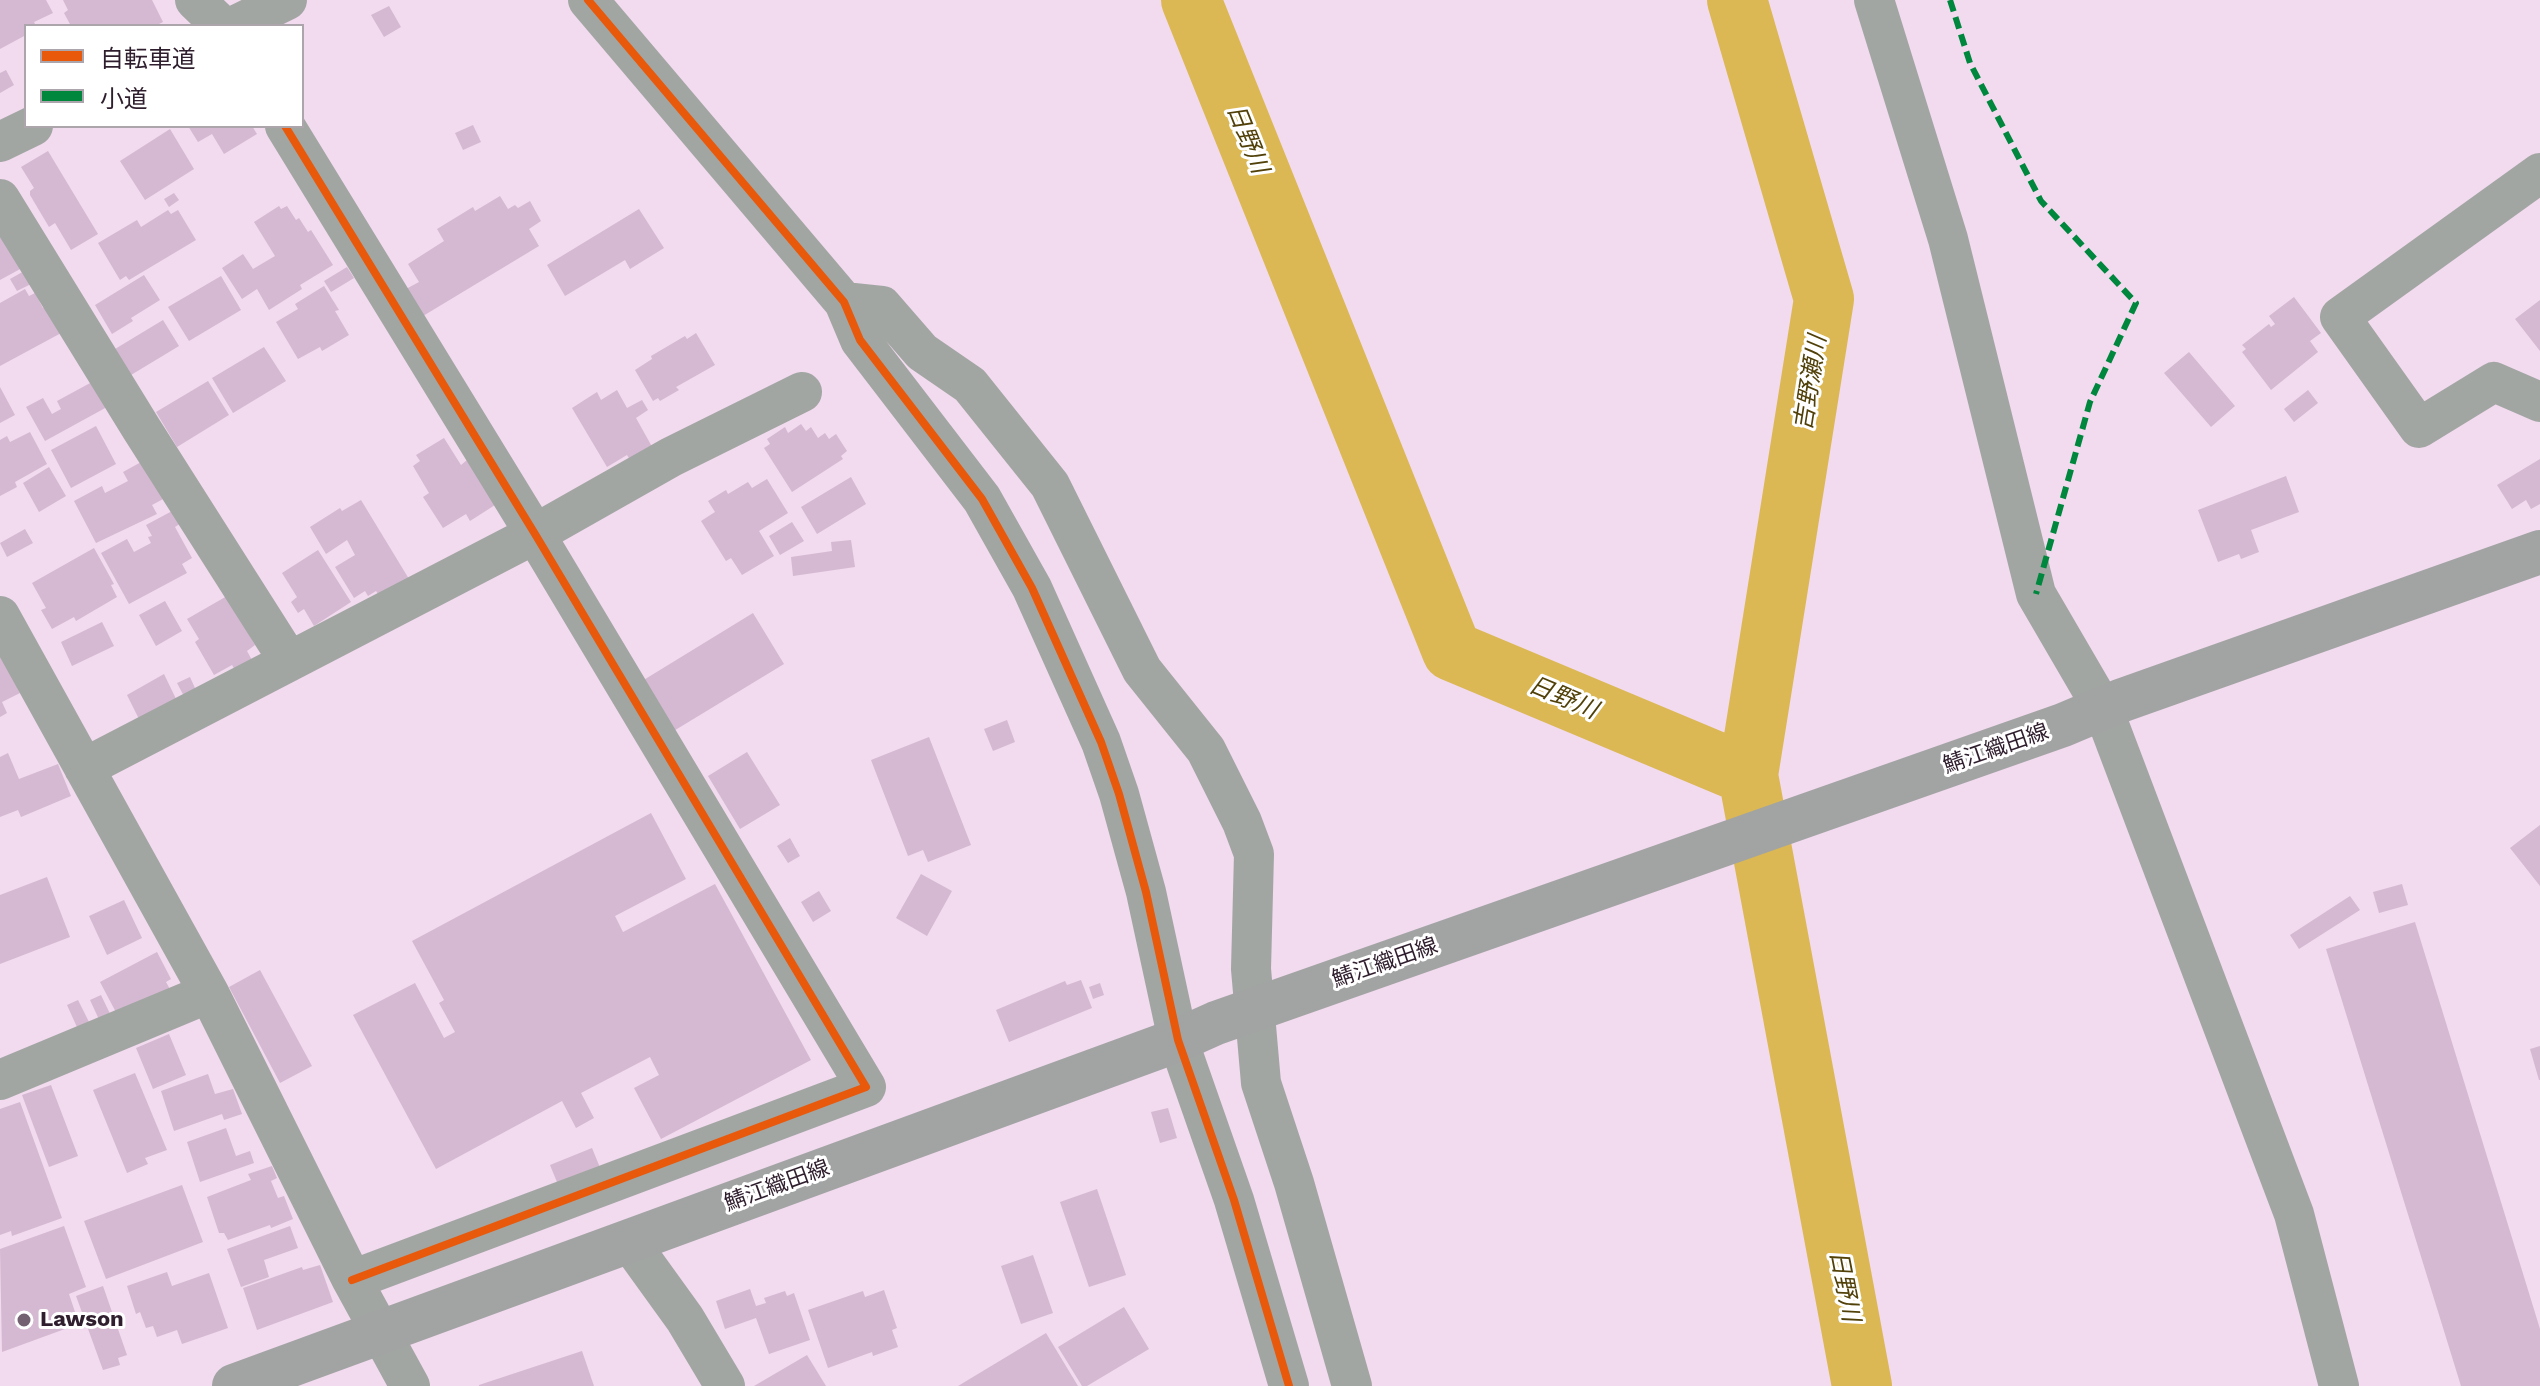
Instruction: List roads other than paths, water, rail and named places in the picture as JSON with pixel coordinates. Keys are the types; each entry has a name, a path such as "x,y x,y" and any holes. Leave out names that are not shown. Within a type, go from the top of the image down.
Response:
{"main road":[{"name":"鯖江織田線","path":"234,1386 1197,1031 2063,725 2540,552"}],"street":[{"path":"195,0 220,24"},
{"path":"238,24 287,0"},
{"path":"588,0 844,302 860,340 982,499 1032,588 1101,742 1146,892 1197,1031 1234,1200 1289,1386"},
{"path":"1874,0 1948,239 2036,594 2103,709 2294,1214 2339,1386"},
{"path":"0,142 29,128"},
{"path":"286,128 535,534 866,1087 352,1280"},
{"path":"2540,173 2340,317 2419,428 2494,382 2540,402"},
{"path":"0,199 289,661"},
{"path":"844,302 882,306 922,352 970,385 1050,485 1142,670 1206,750 1242,822 1254,854 1251,969 1261,1083 1294,1183 1352,1386"},
{"path":"84,768 535,534 671,457 802,392"},
{"path":"0,616 209,993 352,1280 410,1386"},
{"path":"0,1080 209,993"},
{"path":"628,1240 685,1319 725,1386"}],"waterway":[{"name":"日野川","path":"1191,0 1452,651 1748,775"},
{"name":"吉野瀬川","path":"1737,0 1824,299 1748,775 1862,1386"}],"place":[{"name":"Lawson","path":"24,1320"}]}
